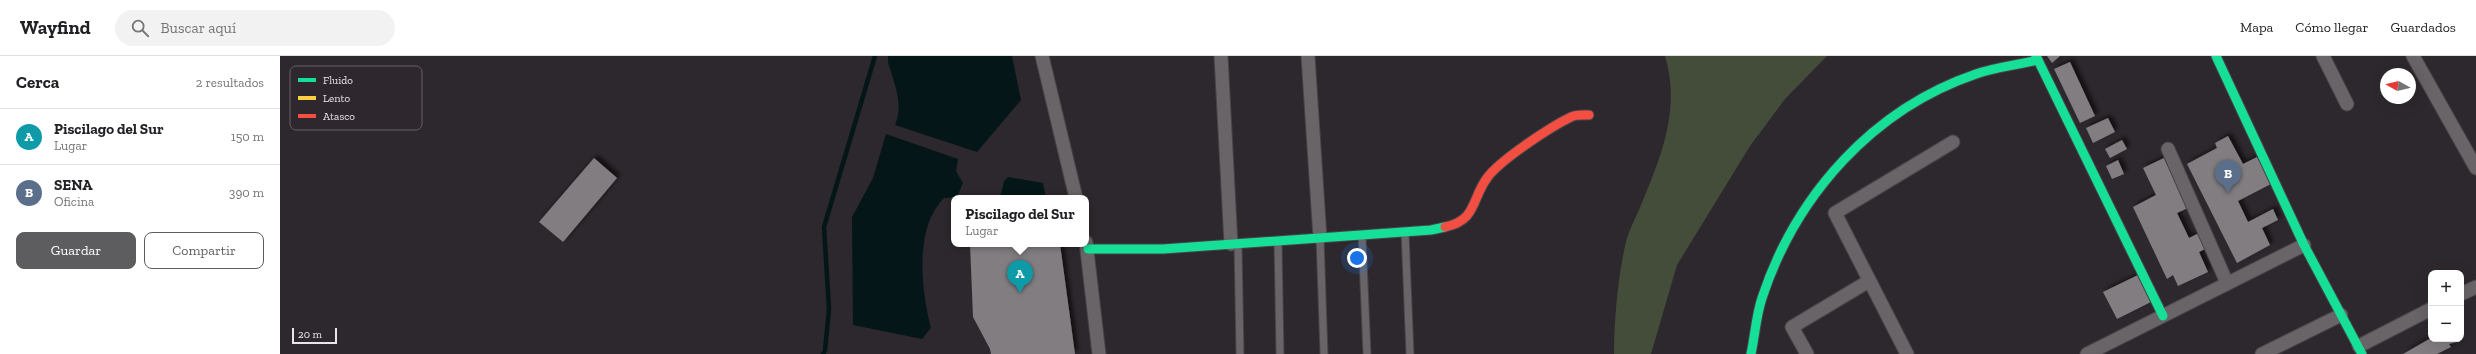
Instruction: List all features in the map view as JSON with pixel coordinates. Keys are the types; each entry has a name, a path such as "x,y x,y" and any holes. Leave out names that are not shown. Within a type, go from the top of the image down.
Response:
{"street":[{"path":"1042,56 1075,195"},
{"path":"1221,56 1235,244"},
{"path":"1308,56 1320,238"},
{"path":"2323,56 2347,104"},
{"path":"2413,56 2476,168"},
{"path":"2218,57 2304,245 2361,350 2428,311"},
{"path":"1751,354 1761,298 1785,238 1820,184 1864,137 1917,100 1976,74 2037,58 2163,316"},
{"path":"1089,246 1163,249 1405,232 1455,225 1469,216 1486,179 1501,162 1572,116 1589,115"},
{"path":"1907,354 1835,213 1953,142"},
{"path":"2168,149 2227,283"},
{"path":"2087,354 2304,245"},
{"path":"1087,247 1099,354"},
{"path":"1807,354 1792,327 1869,281"},
{"path":"2464,293 2476,287"},
{"path":"2262,354 2341,315"}],"lane":[{"path":"1405,232 1410,354"},
{"path":"1362,235 1367,354"},
{"path":"1320,238 1324,354"},
{"path":"1278,241 1280,354"},
{"path":"1235,244 1240,354"}],"green space":[{"path":"1665,56 1827,56 1785,99 1750,146 1677,265 1651,354 1614,354 1617,298 1626,242 1662,151 1670,114 1671,95"}],"shaded area":[{"path":"888,56 1012,56 1021,100 977,152 895,125 899,109 897,94 888,62"},
{"path":"886,134 958,159 956,171 963,183 958,195 951,195 951,197 944,198 934,210 928,225 924,242 922,260 923,278 927,313 931,328 922,339 853,325 852,217 873,178"},
{"path":"1008,177 1043,183 1045,195 1001,195 1004,181"}],"building":[{"path":"2047,56 2060,56 2052,63"},
{"path":"2070,62 2095,116 2080,123 2054,69"},
{"path":"2108,118 2115,132 2093,143 2086,128"},
{"path":"2228,136 2243,164 2257,157 2271,184 2238,201 2248,222 2273,209 2278,220 2262,228 2270,245 2237,263 2187,164 2217,148 2215,143"},
{"path":"2122,140 2127,149 2110,158 2105,149"},
{"path":"594,158 617,178 563,242 539,222"},
{"path":"2164,158 2188,208 2177,213 2189,238 2203,231 2211,246 2199,252 2208,272 2178,286 2173,275 2167,279 2133,207 2156,195 2143,168"},
{"path":"2118,160 2124,174 2112,179 2106,166"},
{"path":"970,247 1060,247 1075,354 991,354 990,349 973,317"},
{"path":"2138,275 2151,302 2117,319 2103,292"},
{"path":"2428,340 2428,342 2457,342 2449,344 2451,347 2437,354 2403,354"}],"waterway":[{"path":"823,354 825,351 829,309 824,227 875,56"}],"traffic: fast":[{"path":"2036,56 2163,316"},
{"path":"2216,56 2304,245 2362,354"},
{"path":"1751,354 1760,305 1777,260 1795,224 1817,191 1843,160 1872,133 1904,109 1939,89 1976,74 2038,60"},
{"path":"1088,249 1163,249 1431,230 1445,227"}],"traffic: jam":[{"path":"1445,227 1455,224 1468,214 1487,178 1513,154 1538,136 1571,117 1577,115 1589,115"}],"place":[{"name":"SENA","path":"2228,193"},
{"name":"Piscilago del Sur","path":"1020,293"}]}
